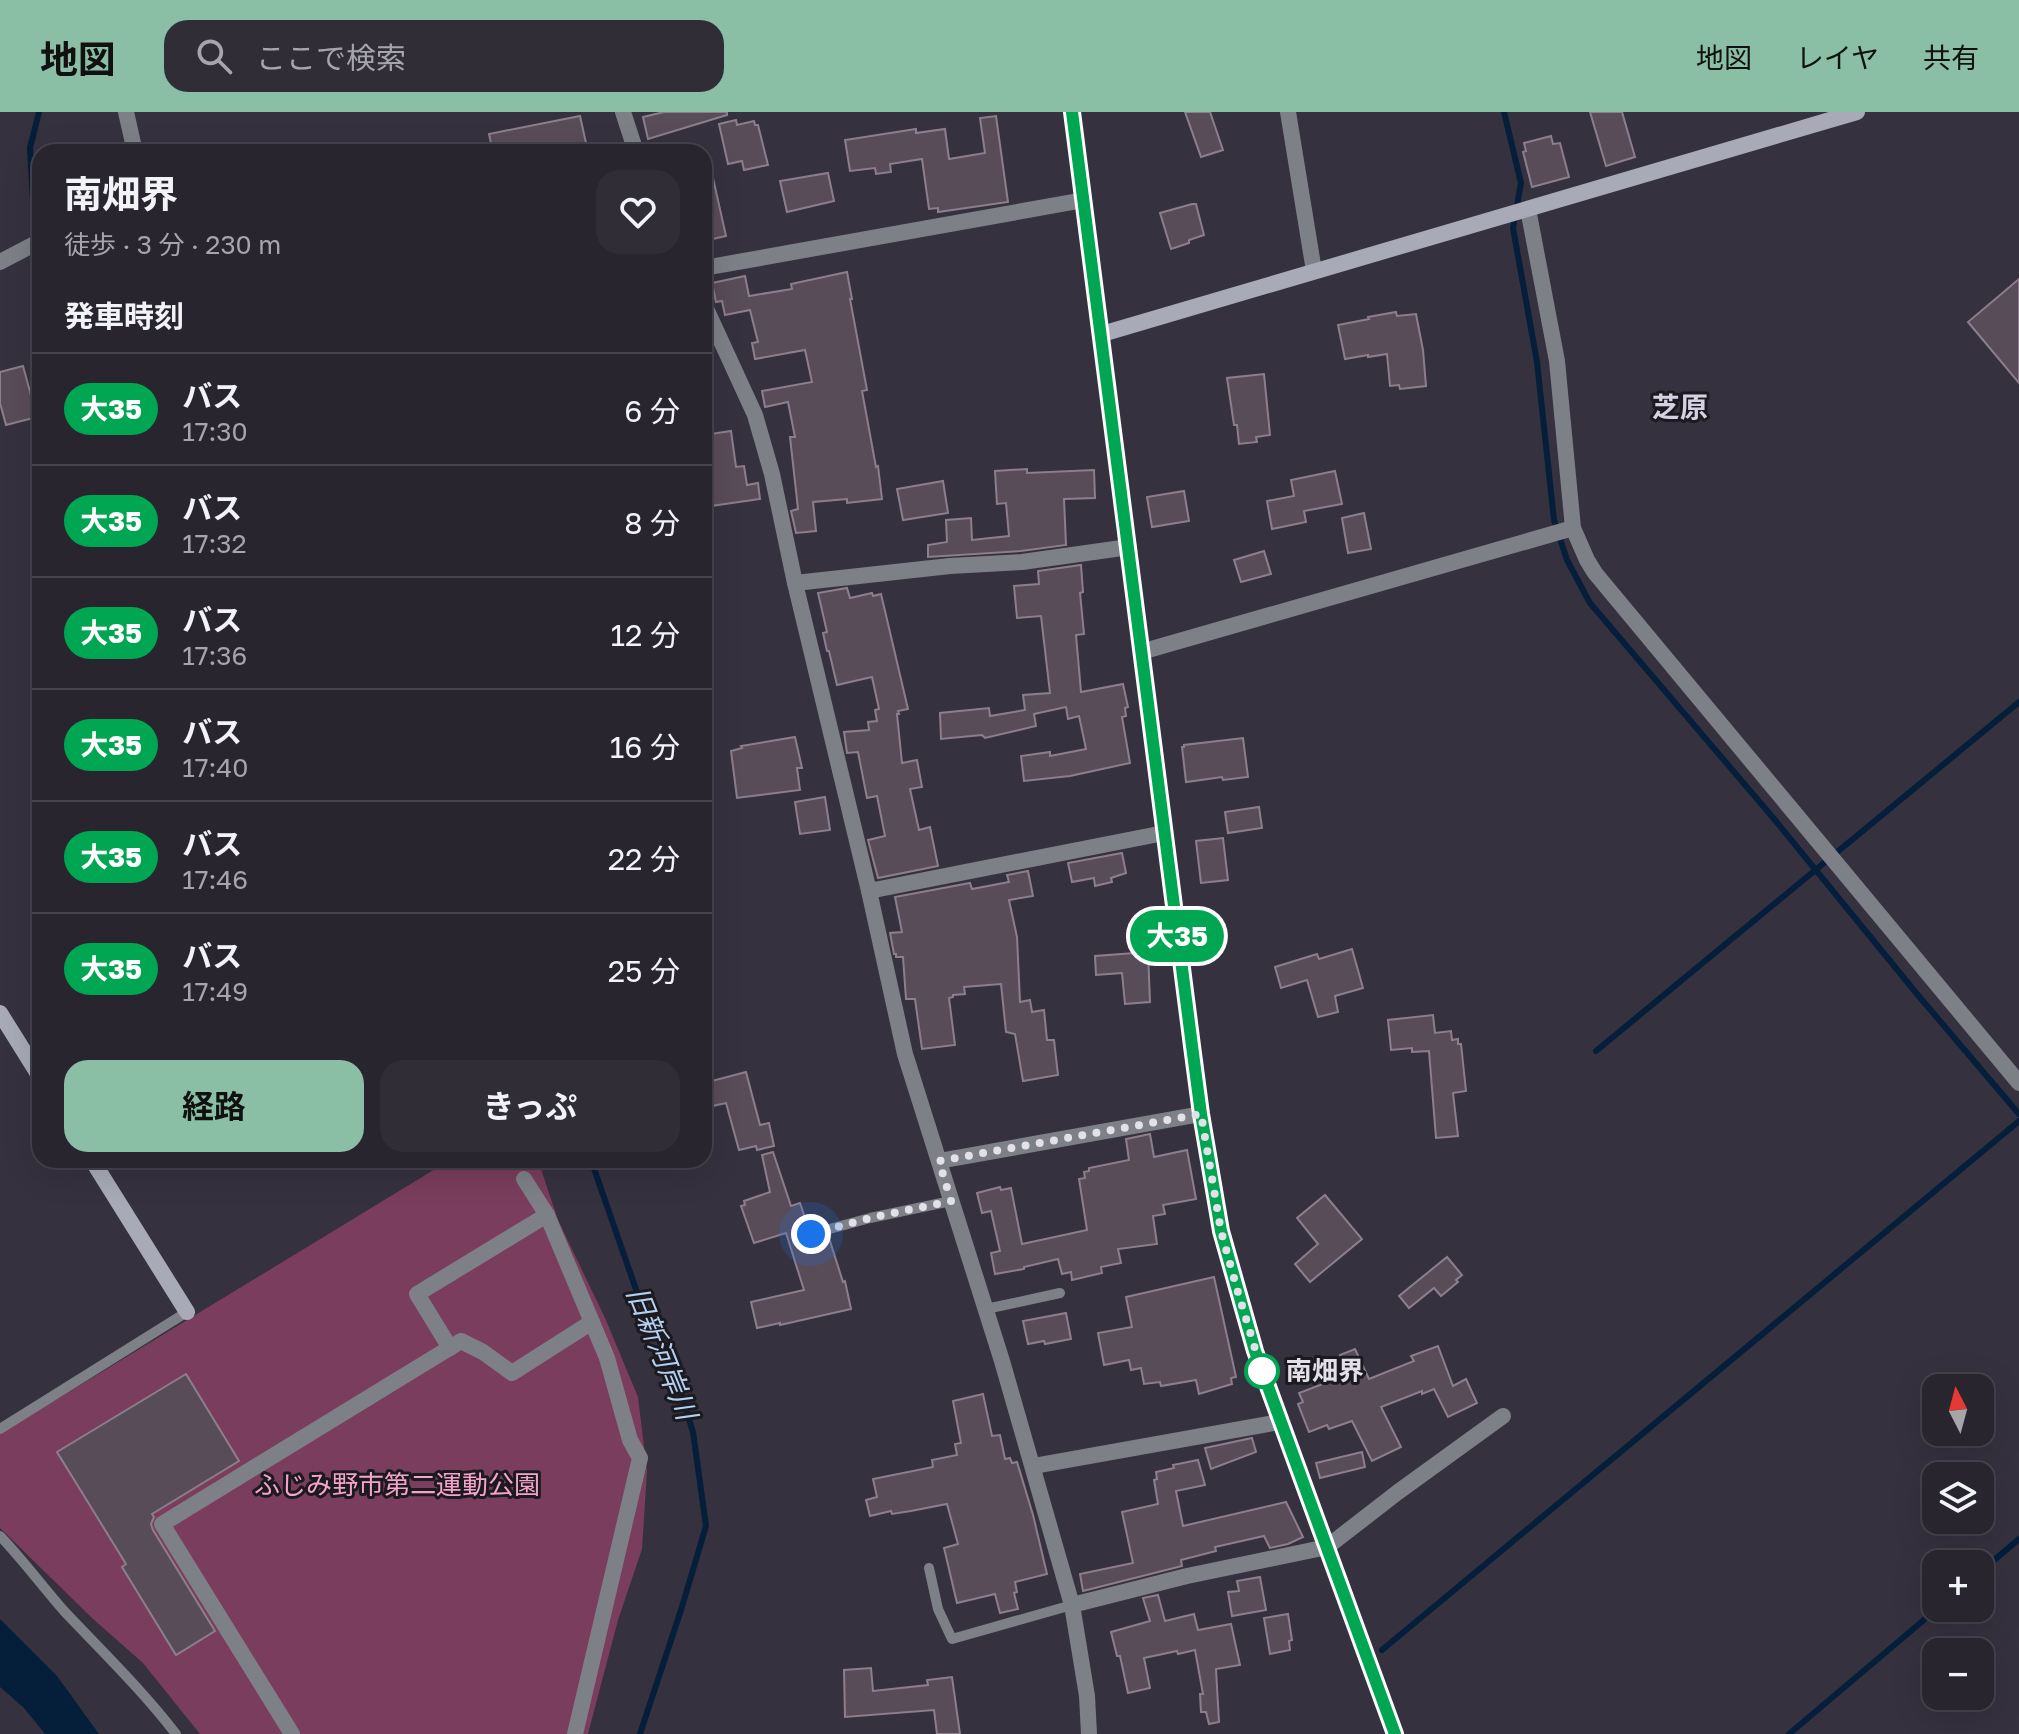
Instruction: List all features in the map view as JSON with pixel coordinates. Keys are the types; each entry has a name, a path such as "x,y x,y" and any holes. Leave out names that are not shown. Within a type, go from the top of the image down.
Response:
{"main road":[{"path":"1072,112 1201,1114 1221,1231 1279,1422 1395,1734"},
{"path":"1102,334 1857,112"},
{"path":"0,1013 6,1036 32,1067"},
{"path":"97,1168 187,1312"}],"street":[{"path":"126,112 133,144"},
{"path":"623,112 633,144"},
{"path":"1288,112 1314,271"},
{"path":"712,267 1084,200"},
{"path":"1528,209 1557,361 1573,528 1587,560 2019,1083"},
{"path":"0,262 32,245"},
{"path":"712,321 755,415 772,474 905,1054 986,1309 1072,1605 1087,1696 1089,1734"},
{"path":"1141,652 1573,528"},
{"path":"795,583 950,566 1022,562 1129,547"},
{"path":"869,891 1164,833"},
{"path":"939,1161 1201,1114"},
{"path":"524,1179 547,1215 607,1358 630,1440 640,1458 575,1734"},
{"path":"450,1348 417,1294 547,1215"},
{"path":"292,1734 162,1524 461,1341 512,1373 592,1322"},
{"path":"1072,1605 1187,1576 1327,1547 1503,1416"},
{"path":"1033,1466 1279,1422"}],"lane":[{"path":"811,1234 951,1201"},
{"path":"986,1309 1060,1293"},
{"path":"0,1429 187,1312"},
{"path":"0,1536 176,1734"},
{"path":"929,1568 938,1609 952,1639 1072,1605"}],"green space":[{"name":"ふじみ野市第二運動公園","path":"437,1168 541,1168 558,1220 605,1318 638,1397 647,1471 642,1549 618,1620 588,1734 200,1734 143,1663 0,1528 0,1434"}],"water":[{"path":"0,1619 57,1676 99,1734 45,1734 24,1708 0,1687"}],"building":[{"path":"664,112 727,112 727,115 648,139 643,117"},
{"path":"1185,112 1210,112 1223,150 1201,157"},
{"path":"1590,112 1622,112 1635,157 1606,166"},
{"path":"580,116 586,144 491,144 489,134"},
{"path":"996,116 1008,202 938,212 938,208 929,209 922,159 890,164 891,172 876,174 875,168 850,171 845,140 916,129 916,133 945,129 949,159 985,153 980,118"},
{"path":"736,120 737,125 754,121 758,125 768,165 744,170 742,161 728,164 719,124"},
{"path":"1551,136 1553,144 1560,143 1569,177 1532,187 1523,152 1526,151 1524,143"},
{"path":"712,173 726,236 712,239"},
{"path":"828,173 834,201 787,212 780,181"},
{"path":"1196,204 1204,235 1171,249 1160,213"},
{"path":"847,272 867,390 862,391 882,499 847,503 847,499 813,502 816,531 796,533 791,511 798,509 790,437 795,437 788,402 765,407 762,391 812,382 805,350 755,359 752,343 758,342 750,310 725,315 722,301 716,302 712,283 745,276 749,296 792,289 791,284"},
{"path":"2019,279 2019,383 1968,322"},
{"path":"1396,312 1397,316 1416,314 1426,386 1400,389 1399,385 1390,386 1387,354 1345,359 1338,325"},
{"path":"23,366 32,399 32,418 6,425 0,403 0,372"},
{"path":"1264,374 1270,435 1256,437 1257,442 1239,444 1227,378"},
{"path":"731,431 736,467 744,466 747,485 758,483 760,499 712,506 712,434"},
{"path":"1027,469 1027,473 1094,470 1095,498 1064,499 1066,545 928,557 928,545 947,542 946,520 971,518 972,540 1009,536 1006,503 997,504 995,471"},
{"path":"1335,471 1342,504 1304,511 1306,522 1272,529 1267,501 1294,496 1291,480"},
{"path":"943,481 948,513 903,520 897,489"},
{"path":"1184,491 1189,521 1152,527 1147,497"},
{"path":"1364,513 1371,549 1348,553 1342,518"},
{"path":"1264,551 1271,574 1241,582 1234,560"},
{"path":"1081,565 1084,634 1076,635 1081,692 1123,684 1128,707 1125,708 1126,716 1122,717 1130,763 1070,776 1024,781 1021,756 1050,752 1050,756 1086,749 1079,716 1068,719 1066,707 1034,714 1036,726 985,738 982,735 941,739 940,713 989,708 990,716 1025,710 1023,695 1050,693 1041,616 1017,618 1014,586 1039,584 1038,571"},
{"path":"847,588 850,598 881,594 908,709 897,714 902,763 917,760 922,787 910,789 919,830 930,827 938,866 878,878 868,840 885,836 877,796 867,798 858,752 847,753 844,732 869,730 868,722 877,721 875,710 879,709 872,677 837,685 823,633 827,632 818,593"},
{"path":"795,737 802,768 797,768 800,790 737,798 731,751 741,746"},
{"path":"1243,738 1248,777 1186,782 1184,745"},
{"path":"825,797 830,830 800,834 795,802"},
{"path":"1259,807 1262,828 1228,833 1225,812"},
{"path":"1223,838 1228,880 1201,883 1196,841"},
{"path":"1122,853 1126,873 1111,878 1112,882 1095,886 1094,878 1072,882 1068,863"},
{"path":"1028,871 1033,896 1009,900 1017,937 1020,1002 1030,1000 1032,1012 1044,1010 1047,1040 1054,1040 1058,1075 1023,1081 1015,1034 1006,1032 1001,984 964,987 965,994 949,998 955,1045 922,1049 915,999 906,999 903,957 894,954 890,933 902,932 895,897 970,883 972,889 1009,882 1007,875"},
{"path":"1352,949 1363,988 1335,996 1338,1012 1318,1017 1307,980 1281,988 1275,967 1317,954 1319,959"},
{"path":"1148,952 1150,1002 1125,1004 1122,973 1096,975 1095,956"},
{"path":"1433,1015 1435,1033 1451,1031 1452,1040 1458,1039 1458,1044 1461,1044 1466,1091 1453,1093 1458,1136 1436,1138 1429,1051 1412,1052 1412,1048 1391,1050 1388,1020"},
{"path":"746,1072 760,1125 769,1123 774,1146 739,1150 726,1103 712,1106 712,1081"},
{"path":"1150,1134 1154,1157 1187,1150 1196,1199 1163,1205 1165,1214 1153,1216 1157,1244 1118,1249 1121,1263 1101,1267 1102,1273 1072,1280 1071,1272 1062,1274 1058,1259 995,1274 991,1253 1000,1251 991,1211 982,1213 977,1193 1000,1187 1001,1190 1011,1188 1022,1244 1087,1230 1079,1179 1085,1178 1084,1172 1089,1168 1129,1160 1126,1139"},
{"path":"773,1152 791,1206 800,1203 808,1227 804,1231 805,1239 812,1242 829,1238 845,1281 851,1309 757,1328 751,1302 804,1290 786,1233 754,1243 741,1206 745,1205 744,1201 770,1192 762,1155"},
{"path":"1325,1195 1362,1239 1310,1282 1295,1264 1318,1244 1297,1218"},
{"path":"1447,1257 1462,1275 1456,1280 1458,1282 1441,1296 1434,1288 1409,1308 1399,1296"},
{"path":"1214,1277 1236,1377 1231,1378 1232,1384 1199,1394 1196,1380 1161,1386 1160,1382 1144,1384 1141,1368 1131,1370 1129,1360 1104,1365 1098,1333 1132,1327 1126,1297"},
{"path":"1066,1313 1071,1339 1028,1344 1023,1321"},
{"path":"1438,1346 1453,1386 1466,1379 1477,1403 1448,1417 1434,1389 1381,1407 1401,1447 1372,1461 1352,1421 1309,1432 1298,1404 1303,1402 1299,1393 1349,1374 1340,1355 1355,1349 1369,1379 1414,1361 1411,1356"},
{"path":"186,1374 239,1461 152,1514 153,1530 215,1631 176,1655 122,1567 126,1564 57,1452"},
{"path":"983,1394 992,1436 1000,1435 1005,1459 1017,1462 1047,1574 1015,1582 1018,1609 1000,1613 995,1594 957,1603 944,1548 958,1544 947,1504 870,1516 866,1500 877,1497 873,1479 933,1467 932,1460 957,1455 955,1444 961,1443 953,1401"},
{"path":"1252,1438 1256,1452 1211,1469 1205,1448"},
{"path":"1362,1452 1365,1467 1320,1478 1316,1463"},
{"path":"1198,1460 1205,1485 1176,1491 1183,1526 1286,1502 1303,1537 1270,1548 1264,1536 1215,1547 1216,1551 1181,1560 1182,1566 1083,1591 1080,1574 1133,1563 1122,1512 1158,1504 1154,1480 1157,1479 1156,1472"},
{"path":"1260,1577 1266,1610 1232,1616 1228,1592 1239,1591 1237,1581"},
{"path":"1158,1595 1165,1621 1194,1614 1198,1630 1231,1624 1240,1665 1216,1669 1219,1722 1209,1724 1206,1712 1201,1712 1200,1694 1203,1694 1195,1650 1144,1658 1150,1688 1128,1693 1111,1632 1150,1621 1143,1598"},
{"path":"1288,1614 1292,1640 1289,1641 1290,1650 1270,1654 1264,1618"},
{"path":"871,1668 873,1691 928,1685 927,1680 952,1677 960,1734 937,1734 934,1710 845,1717 844,1670"}],"waterway":[{"name":"旧新河岸川","path":"32,184 30,148 39,112"},
{"path":"1504,112 1521,183 1513,228 1537,362 1554,520 1567,560 1590,603 2019,1114"},
{"path":"1596,1051 2019,702"},
{"path":"1382,1650 2019,1121"},
{"name":"旧新河岸川","path":"594,1168 640,1301 673,1368 693,1432 706,1526 640,1734"},
{"path":"1994,1560 2019,1539"},
{"path":"1789,1734 1922,1622"}],"bus line":[{"name":"大35","path":"1072,112 1201,1114 1221,1231 1279,1422 1395,1734"}],"place":[{"name":"南畑界","path":"1262,1371"}],"district":[{"name":"芝原","path":"1680,407"}],"route":[{"path":"811,1234 951,1201 939,1161 1201,1114 1221,1231 1263,1375 1262,1371"}]}
